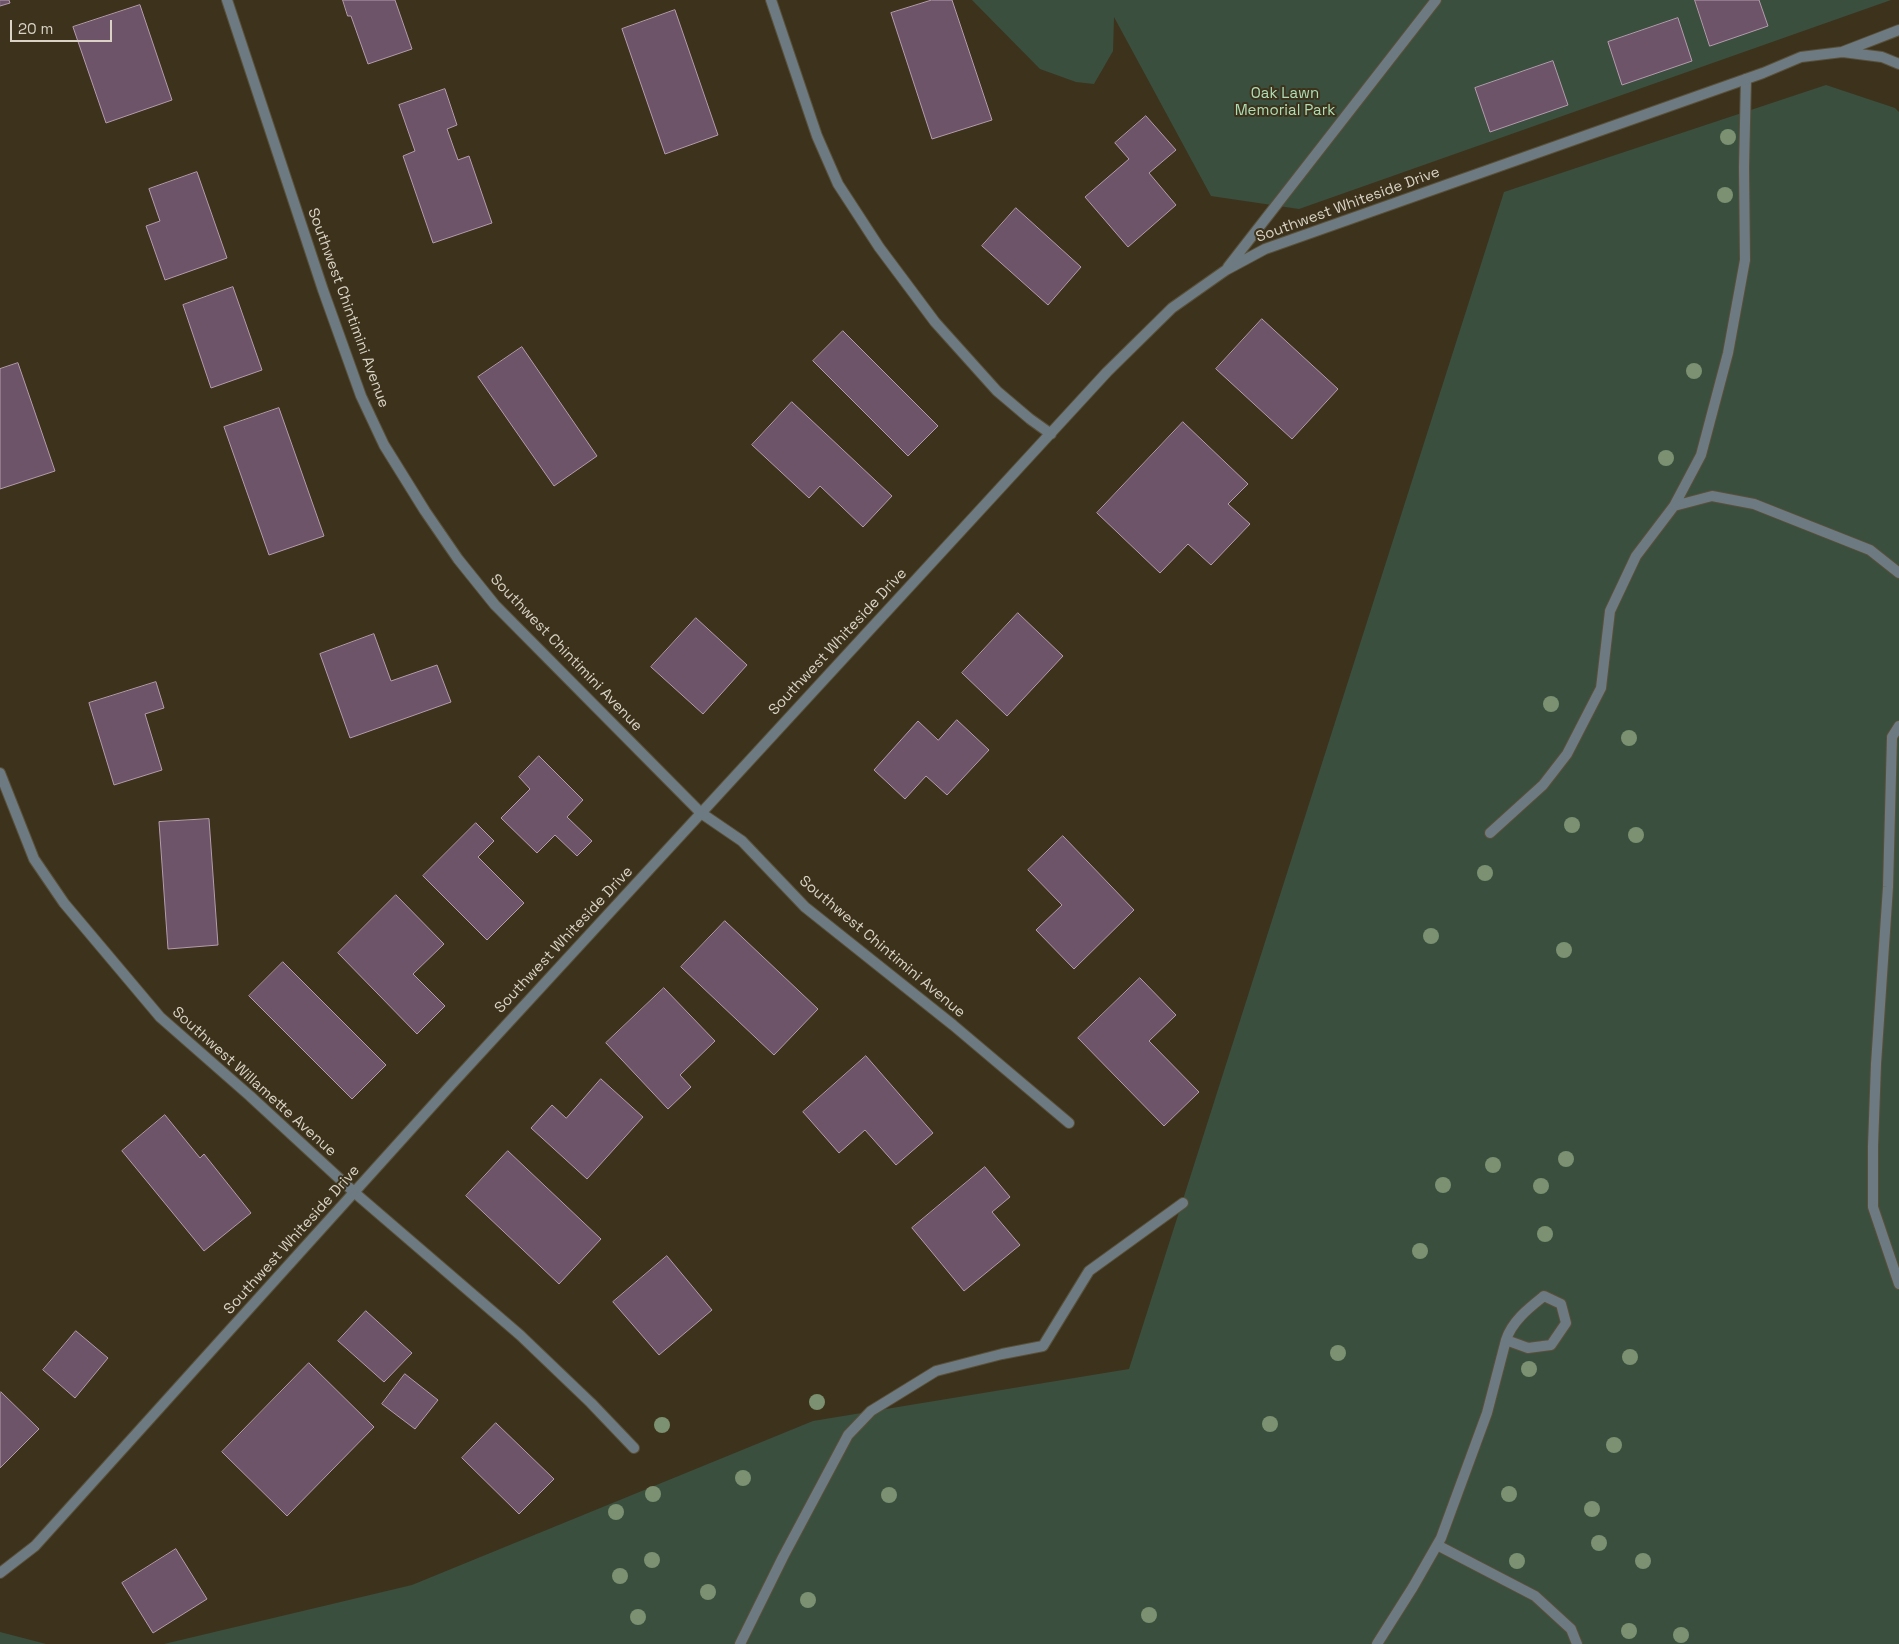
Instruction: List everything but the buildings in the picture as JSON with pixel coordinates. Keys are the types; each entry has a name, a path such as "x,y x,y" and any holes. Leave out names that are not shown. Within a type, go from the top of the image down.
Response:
{"street":[{"name":"Southwest Chintimini Avenue","path":"227,0 323,290 361,396 384,445 425,511 458,559 495,605 701,812 742,842 805,907 953,1025 1069,1122"},
{"path":"771,0 817,136 838,184 874,239 935,322 991,384 1030,419 1051,434"},
{"path":"1226,270 1436,0"},
{"name":"Southwest Whiteside Drive","path":"0,1573 35,1546 355,1194 450,1086 701,812 1107,372 1172,308 1226,270 1265,249 1746,79 1800,57 1842,52 1899,30"},
{"path":"1842,52 1882,57 1899,64"},
{"path":"1490,833 1543,785 1566,754 1601,688 1610,611 1636,556 1674,506 1701,455 1728,353 1745,260 1744,167 1746,79"},
{"path":"1674,506 1712,496 1754,504 1870,550 1899,573"},
{"path":"1899,726 1892,737 1888,887 1872,1146 1873,1207 1899,1284"},
{"name":"Southwest Willamette Avenue","path":"0,773 34,859 64,902 160,1017 250,1096 355,1194 520,1335 591,1403 634,1448"},
{"path":"740,1644 783,1557 848,1435 871,1411 936,1371 1002,1354 1043,1346 1089,1271 1183,1203"},
{"path":"1377,1644 1437,1545 1487,1413 1506,1340 1509,1331 1526,1310 1544,1296 1561,1304 1566,1324 1551,1345 1528,1348 1506,1340"},
{"path":"1437,1545 1536,1596 1571,1629 1578,1644"}],"green space":[{"name":"Oak Lawn Memorial Park","path":"972,0 1891,0 1299,209 1211,196 1114,17 1113,51 1094,84 1076,82 1040,69"},
{"path":"1826,85 1895,108 1899,112 1899,1644 164,1644 412,1585 813,1421 1129,1369 1504,192"},
{"path":"0,1632 46,1644 0,1644"}]}
